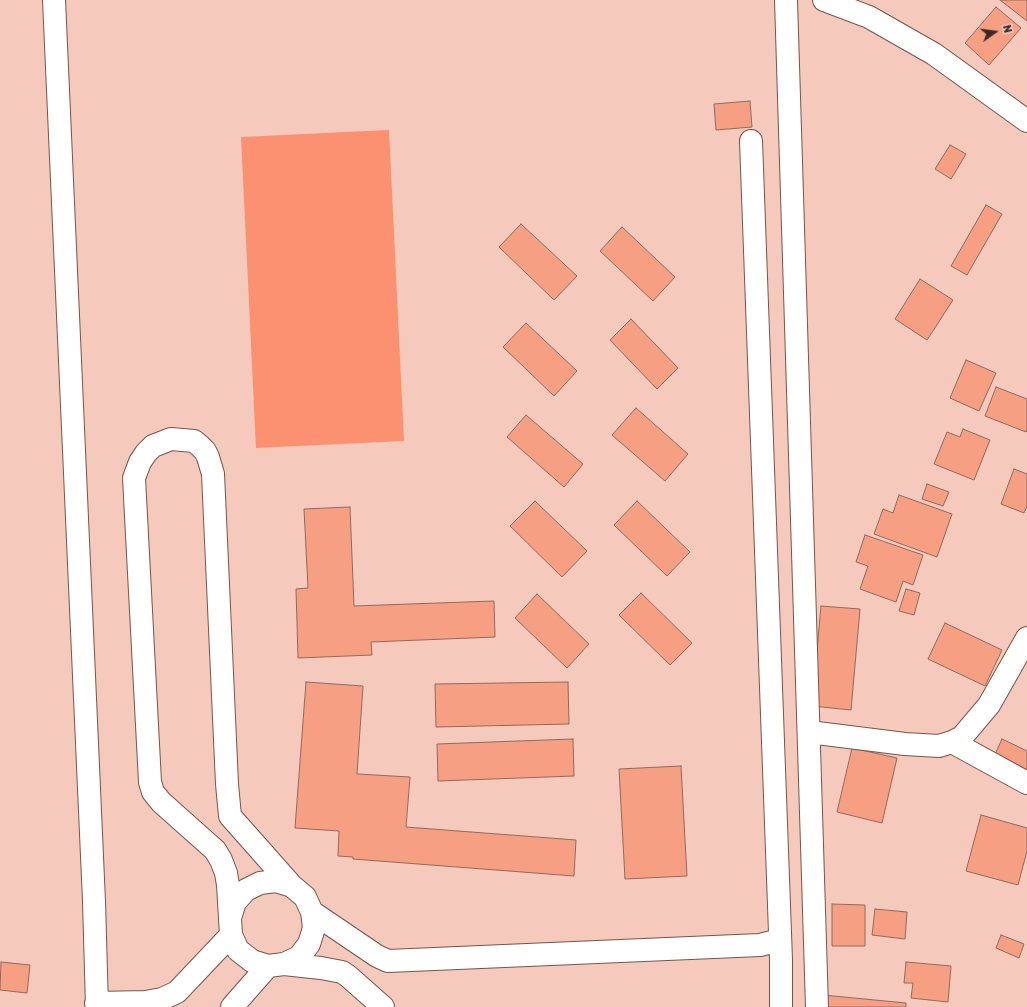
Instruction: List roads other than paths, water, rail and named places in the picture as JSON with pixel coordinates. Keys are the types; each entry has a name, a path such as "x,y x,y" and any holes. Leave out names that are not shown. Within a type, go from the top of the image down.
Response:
{"street":[{"path":"54,0 94,893 96,1005 145,1002 162,999 177,992 230,926 235,902 246,890 260,882 276,882 292,886"},
{"path":"786,0 817,1007"},
{"path":"824,0 869,17 934,54 1027,121"},
{"path":"751,141 780,940 781,1007"},
{"path":"232,1007 276,965 298,956 309,944 314,928 312,912 305,897 292,886 230,816 213,474 208,457 200,446 194,442 171,439 153,446 146,453 140,462 134,478 150,782 153,792 161,802 215,850 222,860 228,885 230,926 238,950 252,961 276,965 321,968 342,972 383,1007"},
{"path":"809,732 905,744 939,746 952,742 962,737 989,705 1027,638"},
{"path":"952,742 1027,783"},
{"path":"312,912 377,956 388,961 760,945 780,940"}]}
